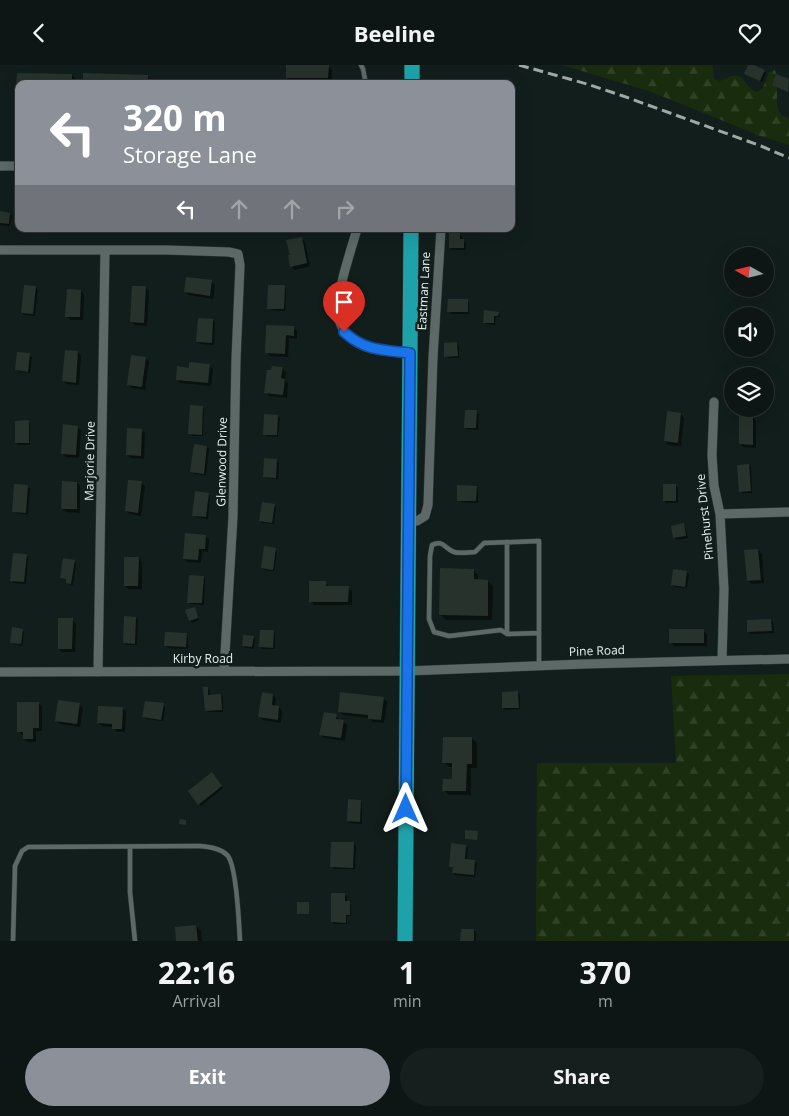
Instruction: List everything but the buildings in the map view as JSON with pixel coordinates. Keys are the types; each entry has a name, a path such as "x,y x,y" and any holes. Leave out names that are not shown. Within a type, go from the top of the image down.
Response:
{"highway":[{"path":"412,65 412,80"},
{"path":"405,941 411,232"}],"street":[{"path":"0,166 15,167"},
{"path":"357,232 343,280 338,306 339,319 344,332 355,342 372,349 410,353"},
{"name":"Eastman Lane","path":"408,520 417,521 425,516 428,505 440,232"},
{"path":"0,250 105,250"},
{"name":"Glenwood Drive","path":"105,250 228,251 238,254 240,265 233,516 224,671"},
{"name":"Marjorie Drive","path":"98,672 105,250"},
{"name":"Pinehurst Drive","path":"714,402 712,455 714,486 720,514 724,589 722,660"},
{"path":"720,514 789,512"},
{"name":"Pine Road","path":"407,671 789,659"},
{"name":"Kirby Road","path":"0,672 407,671"}],"lane":[{"path":"361,65 365,80"},
{"path":"539,633 507,634 501,631 449,637 434,632 429,619 430,556 432,545 443,543 453,552 475,552 484,543 539,541 539,633 539,666"},
{"path":"507,542 507,634"},
{"path":"13,941 15,866 22,851 28,847 199,846 212,847 228,857 233,870 240,941"},
{"path":"130,847 130,892 134,941"}],"green space":[{"path":"562,65 713,65 714,79 720,81 729,77 739,76 751,89 757,92 763,88 769,72 775,70 779,112 789,119 789,145 757,135 649,91"},
{"path":"789,674 789,941 536,941 537,763 676,763 671,676"}],"railway":[{"path":"519,65 623,96 789,158"}],"route":[{"path":"344,332 355,342 372,349 410,353 406,809"}]}
